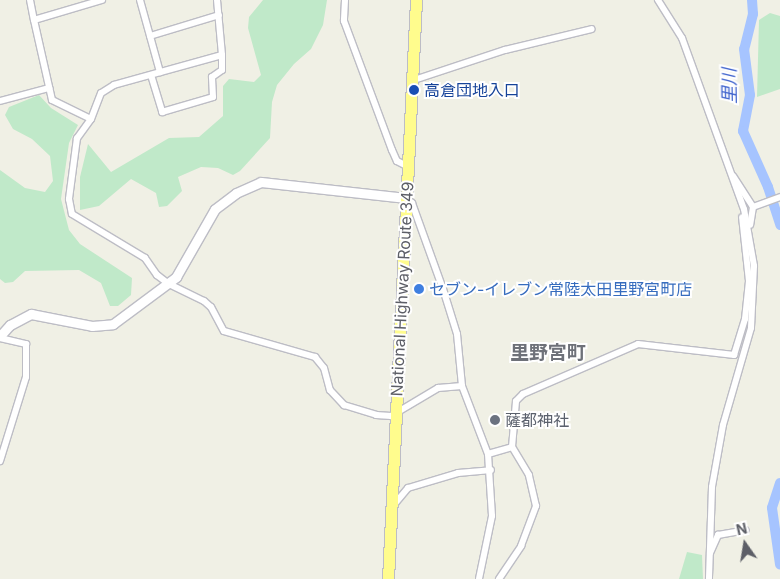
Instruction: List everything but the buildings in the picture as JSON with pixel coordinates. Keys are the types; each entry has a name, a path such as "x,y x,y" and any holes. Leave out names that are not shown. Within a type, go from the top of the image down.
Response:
{"highway":[{"name":"National Highway Route 349","path":"388,579 416,0"}],"street":[{"path":"30,0 49,88 57,103 91,119"},
{"path":"34,20 102,0"},
{"path":"140,0 160,72"},
{"path":"151,75 162,112 212,97 212,77 222,70 218,0"},
{"path":"345,0 344,21 392,150 397,161 407,166"},
{"path":"658,0 682,38 743,205 749,231 754,285 750,331 717,452 709,516 709,579"},
{"path":"150,36 219,15"},
{"path":"411,80 505,50 592,29"},
{"path":"222,55 106,88 101,93 91,119 77,138 69,199 72,214 145,258 157,275 169,284 211,307 224,331 315,357 324,368 330,390 344,405 376,415 396,413 404,405 426,398 438,388 462,386"},
{"path":"0,101 49,88"},
{"path":"729,171 755,206"},
{"path":"0,462 26,377 26,344 0,337 10,325 31,314 92,326 113,324 176,277 215,208 236,193 261,182 406,198 412,202 457,334 462,386 488,454 492,516 479,579"},
{"path":"755,206 780,197"},
{"path":"738,349 746,319 749,281 743,205"},
{"path":"749,231 755,206"},
{"path":"499,579 521,546 536,506 529,475 512,448 516,400 523,394 638,344 697,348 729,356 738,349 750,331"},
{"path":"488,454 512,448"},
{"path":"391,508 408,488 458,473 490,470"},
{"path":"709,555 718,535 746,530"}],"green space":[{"path":"263,0 327,0 323,25 311,49 294,64 277,85 272,102 270,138 240,171 233,175 218,168 201,167 178,177 182,191 167,206 159,207 156,193 131,179 99,206 80,210 80,177 88,144 111,172 169,138 199,137 223,116 223,86 229,79 254,82 261,75 248,28 249,17"},
{"path":"770,13 780,16 780,89 757,97 759,20"},
{"path":"39,95 51,108 78,125 69,143 61,199 69,230 80,244 132,278 131,295 118,306 110,306 101,283 79,270 25,271 13,282 5,283 0,279 0,170 25,188 45,192 53,181 50,156 32,139 13,129 5,115 9,107"},
{"path":"687,552 702,555 703,579 679,579"}],"waterway":[{"name":"里川","path":"752,0 753,14 744,49 750,95 743,131 768,187 780,225"},
{"name":"里川","path":"780,483 772,508 780,564"}],"place":[{"name":"高倉団地入口","path":"414,90"},
{"name":"セブン-イレブン常陸太田里野宮町店","path":"419,289"},
{"name":"薩都神社","path":"495,420"}],"district":[{"name":"里野宮町","path":"548,353"}]}
